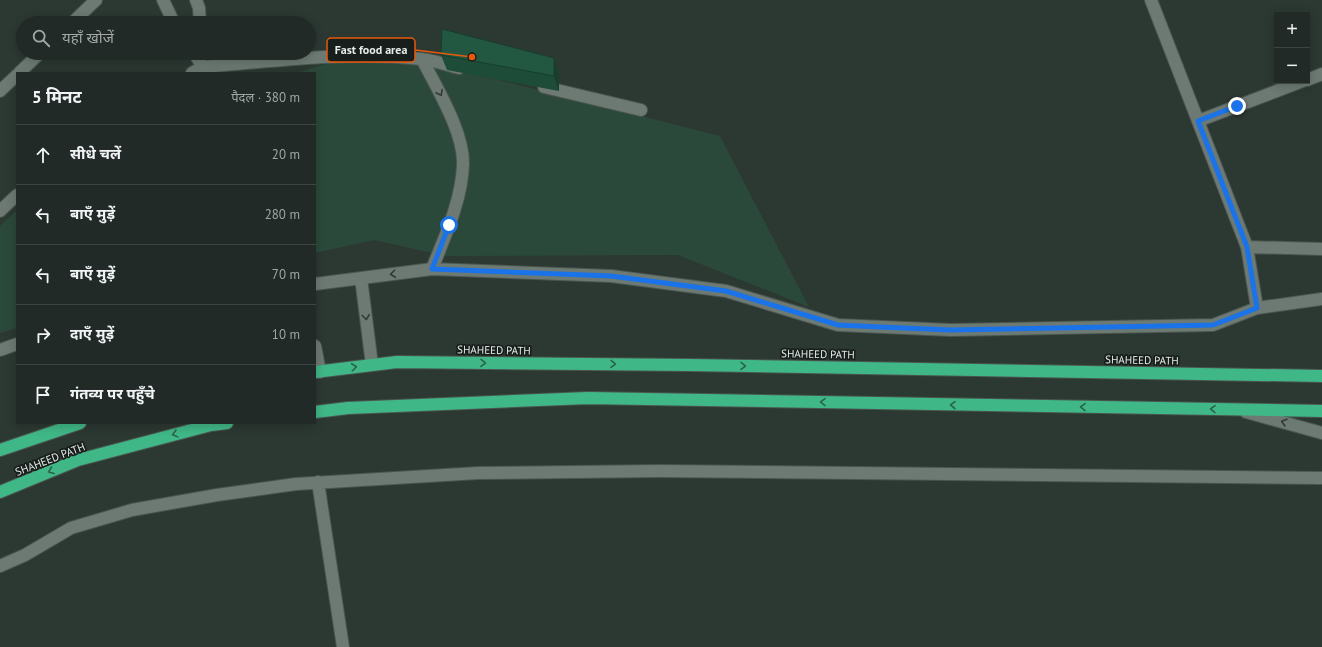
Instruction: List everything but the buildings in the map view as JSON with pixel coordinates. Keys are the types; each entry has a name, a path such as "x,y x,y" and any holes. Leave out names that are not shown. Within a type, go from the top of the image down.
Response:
{"highway":[{"name":"SHAHEED PATH","path":"318,372 397,362 681,365 1322,376"},
{"path":"316,412 348,408 588,398 1322,412"},
{"name":"SHAHEED PATH","path":"0,450 77,424"},
{"name":"SHAHEED PATH","path":"0,492 78,460 219,424"}],"street":[{"path":"79,16 96,0"},
{"path":"163,0 170,16"},
{"path":"196,0 199,8 200,16"},
{"path":"1151,0 1247,247 1257,308"},
{"path":"316,57 370,56 422,59 468,70"},
{"path":"422,59 445,102 456,130 463,163 455,210 432,269"},
{"path":"20,72 33,60"},
{"path":"198,60 203,67"},
{"path":"202,60 203,67"},
{"path":"194,72 203,67 282,60"},
{"path":"1310,79 1322,74"},
{"path":"0,91 16,76"},
{"path":"528,84 641,110"},
{"path":"1198,121 1295,84"},
{"path":"0,211 16,196"},
{"path":"1247,247 1322,249"},
{"path":"316,284 432,269 611,276 726,291 838,325 951,330 1213,325 1257,308 1322,299"},
{"path":"361,278 372,365"},
{"path":"0,350 16,344"},
{"path":"316,355 318,372"},
{"path":"1241,410 1322,433"},
{"path":"0,566 25,555 71,528 132,510 217,495 318,482 478,473 659,471 1322,478"},
{"path":"318,482 343,647"}],"green space":[{"path":"360,53 495,79 720,136 809,307 678,255 445,256 374,240 316,253 316,72 300,72"},
{"path":"16,211 16,328 0,333 0,226"}],"place":[{"name":"Fast food area","path":"472,57"}],"route":[{"path":"449,225 432,269 611,276 726,291 838,325 951,330 1213,325 1257,308 1247,247 1198,121 1237,106"}]}
